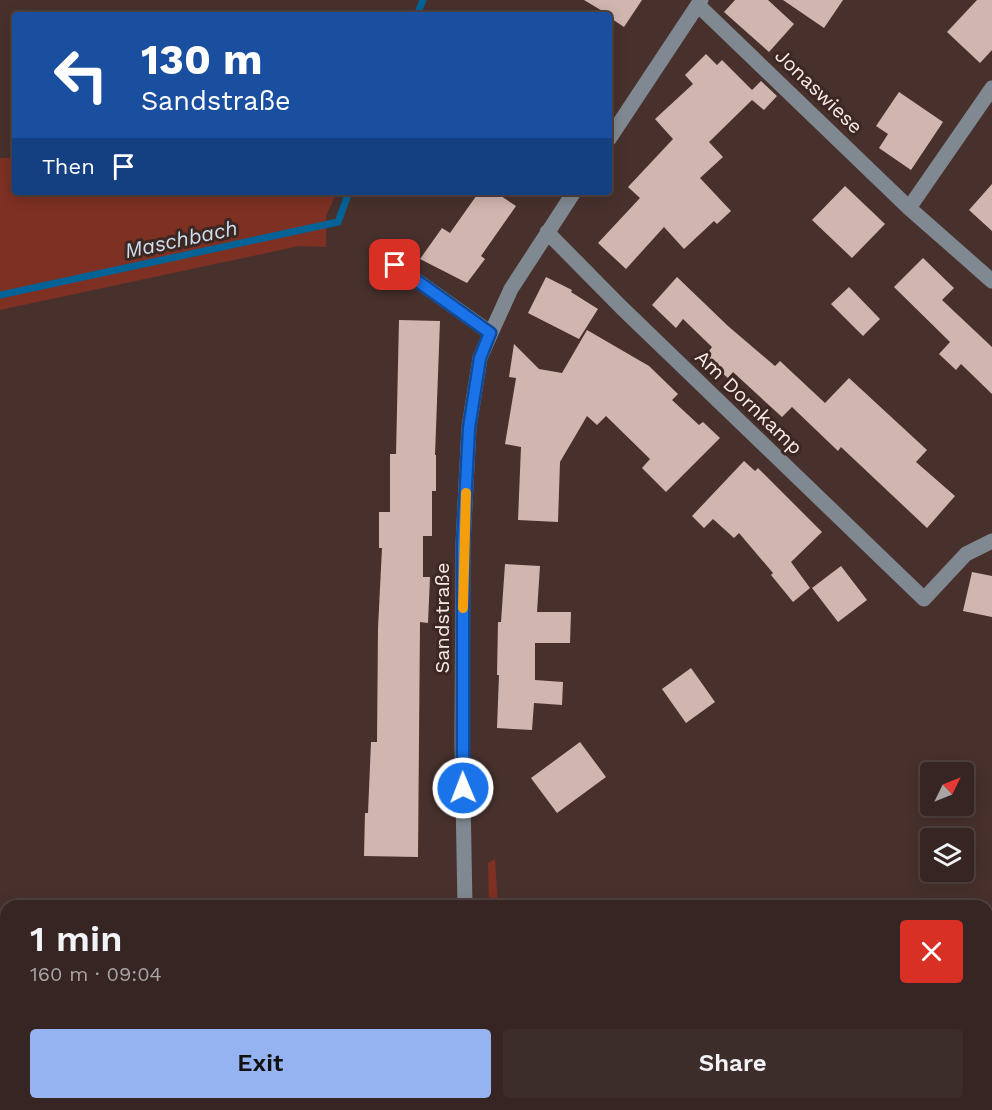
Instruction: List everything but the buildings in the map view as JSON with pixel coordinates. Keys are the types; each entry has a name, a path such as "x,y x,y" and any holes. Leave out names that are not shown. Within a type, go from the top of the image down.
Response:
{"street":[{"path":"612,135 700,3"},
{"name":"Jonaswiese","path":"700,3 909,208 992,281"},
{"path":"909,208 992,88"},
{"name":"Sandstraße","path":"465,900 462,742 463,544 469,428 480,358 490,333 511,289 572,195"},
{"name":"Am Dornkamp","path":"547,232 629,315 924,599 966,554 992,540"},
{"path":"395,265 490,333"}],"shaded area":[{"path":"0,158 12,158 12,195 336,195 326,216 326,247 299,246 0,310"},
{"path":"495,859 498,900 489,900 488,863"}],"waterway":[{"name":"Maschbach","path":"418,12 423,0"},
{"name":"Maschbach","path":"0,295 338,222 348,195"}],"slow traffic":[{"path":"463,608 466,493"}],"route":[{"path":"395,265 490,333 480,358 469,428 463,544 463,788"}]}
